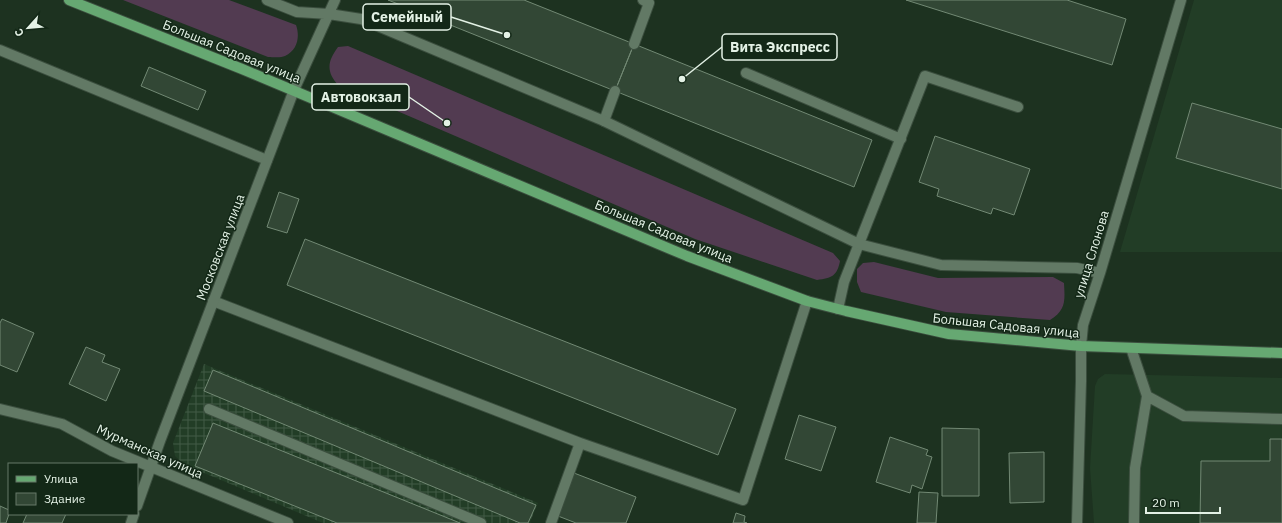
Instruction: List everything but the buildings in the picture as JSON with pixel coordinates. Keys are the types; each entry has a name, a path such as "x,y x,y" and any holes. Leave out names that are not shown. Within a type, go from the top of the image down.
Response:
{"main road":[{"name":"Большая Садовая улица","path":"69,0 294,90 687,256 808,301 949,334 1080,346 1282,353"}],"street":[{"path":"268,0 297,12 329,14 361,19 604,121 858,244 941,265 1077,268 1100,273"},
{"name":"Московская улица","path":"138,503 213,300 294,90 335,0"},
{"path":"634,44 649,3 643,0"},
{"name":"улица Слонова","path":"1077,523 1081,381 1080,346 1083,325 1100,273 1181,0"},
{"path":"0,50 267,160"},
{"path":"746,73 901,139"},
{"path":"838,309 844,282 858,244 925,76 1018,107"},
{"path":"604,121 615,91"},
{"path":"213,300 580,443 743,500 808,301"},
{"path":"1131,348 1147,396 1135,468 1134,523"},
{"path":"1147,396 1184,416 1282,419"},
{"name":"Мурманская улица","path":"0,409 62,424 112,451 150,468 288,523"},
{"path":"209,409 481,523"},
{"path":"550,523 580,443"}],"shaded area":[{"path":"123,0 229,0 296,25 298,38 293,50 285,56 268,57"},
{"path":"1194,0 1282,0 1282,252 1120,252"},
{"path":"348,46 833,253 840,261 837,270 830,277 817,280 695,239 339,86 330,71 330,62 338,47"},
{"path":"874,262 938,278 1053,277 1064,283 1064,300 1062,309 1050,320 946,312 861,292 857,282 857,269 863,263"},
{"path":"204,364 538,503 530,522 531,523 323,523 185,465 175,456 173,443"},
{"path":"1105,374 1282,378 1282,523 1094,523 1090,468 1095,386 1098,379"}],"place":[{"name":"Семейный","path":"507,35"},
{"name":"Вита Экспресс","path":"682,79"},
{"name":"Автовокзал","path":"447,123"}]}
